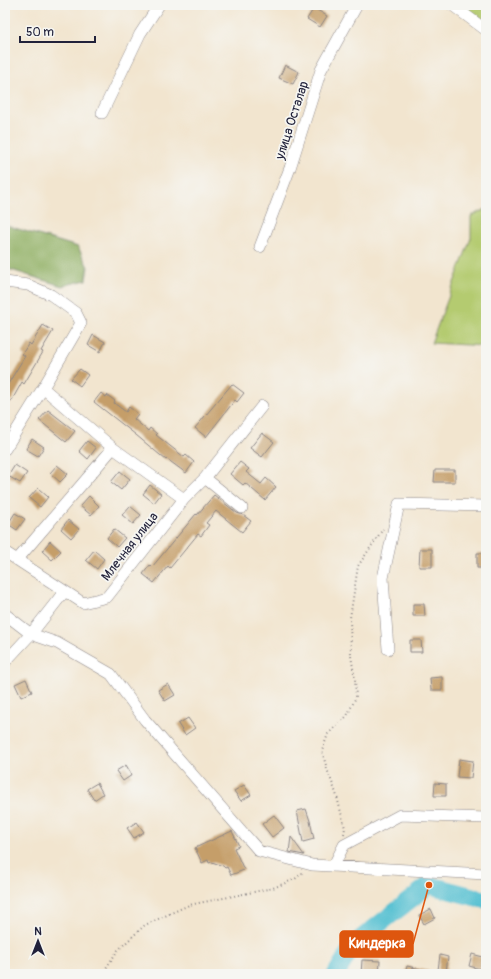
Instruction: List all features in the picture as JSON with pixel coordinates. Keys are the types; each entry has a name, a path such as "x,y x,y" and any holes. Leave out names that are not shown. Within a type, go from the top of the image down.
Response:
{"street":[{"path":"102,113 140,34 159,5"},
{"name":"улица Осталар","path":"260,247 290,168 321,70 357,5"},
{"path":"452,5 486,30"},
{"path":"5,282 28,285 51,295 76,314 81,323 5,449"},
{"path":"43,388 113,448 184,499"},
{"name":"Млечная улица","path":"5,552 83,603 107,597 184,499 204,478 262,406"},
{"path":"17,560 113,448"},
{"path":"204,478 242,508"},
{"path":"388,649 383,578 399,504 486,506"},
{"path":"5,662 31,634 64,592"},
{"path":"5,614 31,634 57,643 111,674 145,720 259,851 312,865 486,874"},
{"path":"334,865 344,845 400,815 486,818"}],"path":[{"path":"344,845 345,828 322,751 328,734 347,716 356,697 350,618 358,566 382,529"},
{"path":"102,974 118,950 145,925 189,905 273,888 295,878 312,865"}],"green space":[{"path":"461,5 486,5 486,23"},
{"path":"486,209 486,346 431,343 471,238 471,216"},
{"path":"5,225 78,247 88,267 86,280 62,286 5,268"}],"building":[{"path":"314,8 327,16 320,27 307,19"},
{"path":"285,65 299,72 293,84 279,78"},
{"path":"43,325 53,331 41,351 43,352 24,384 22,382 5,410 5,383 8,384 25,356 22,354 29,343 31,345"},
{"path":"93,335 105,342 100,352 88,345"},
{"path":"80,369 88,375 80,386 71,379"},
{"path":"232,384 244,393 237,402 235,400 206,437 195,428"},
{"path":"101,393 106,397 107,395 115,401 114,403 126,412 129,407 138,414 134,419 148,431 150,428 157,434 156,435 184,457 186,455 194,462 186,473 167,459 166,460 94,402"},
{"path":"48,410 75,431 66,442 39,420"},
{"path":"262,433 274,442 262,457 250,448"},
{"path":"32,439 44,447 38,456 26,449"},
{"path":"87,441 96,448 88,459 79,451"},
{"path":"240,462 249,469 246,472 261,484 266,478 276,487 265,500 245,483 243,485 230,474"},
{"path":"15,465 27,473 20,483 8,476"},
{"path":"57,465 68,474 60,482 50,473"},
{"path":"435,470 455,470 455,482 434,482"},
{"path":"120,471 130,479 121,490 111,482"},
{"path":"150,485 161,494 154,503 143,494"},
{"path":"38,488 48,497 40,507 29,498"},
{"path":"214,495 237,513 243,515 251,521 242,532 216,511 206,523 209,525 201,536 198,534 170,568 168,566 154,583 143,574 150,565 152,567 196,514 197,515"},
{"path":"89,496 99,506 91,515 80,506"},
{"path":"130,506 141,515 133,524 122,515"},
{"path":"15,513 25,519 17,530 8,524"},
{"path":"68,520 79,529 71,538 61,529"},
{"path":"114,529 125,538 117,547 107,538"},
{"path":"50,541 61,551 52,560 42,551"},
{"path":"420,549 432,549 432,567 419,567"},
{"path":"94,550 104,559 97,569 86,560"},
{"path":"477,553 486,553 486,568 477,568"},
{"path":"413,604 424,604 425,616 413,616"},
{"path":"410,640 421,640 422,652 410,652"},
{"path":"442,677 442,690 431,690 430,678"},
{"path":"26,679 32,692 21,697 15,684"},
{"path":"168,684 175,695 165,701 158,690"},
{"path":"188,718 195,728 185,735 178,724"},
{"path":"459,759 473,761 471,778 457,777"},
{"path":"126,765 132,775 123,781 116,771"},
{"path":"97,783 103,794 94,800 87,789"},
{"path":"435,783 446,784 446,796 434,796"},
{"path":"244,785 251,795 241,801 234,791"},
{"path":"306,809 314,839 303,842 297,811"},
{"path":"274,815 284,828 272,837 262,824"},
{"path":"137,822 144,832 134,838 127,828"},
{"path":"232,831 239,846 234,848 244,870 231,875 227,867 225,868 212,862 209,863 208,860 202,863 195,848"},
{"path":"291,837 304,855 289,852"},
{"path":"431,909 435,918 424,924 419,915"},
{"path":"472,954 483,957 480,969 469,966"},
{"path":"440,955 448,957 446,971 438,970"},
{"path":"362,960 380,961 379,974 361,974"},
{"path":"407,966 429,971 429,974 405,974"}],"waterway":[{"path":"336,974 354,944 429,885 486,900"}],"place":[{"name":"Киндерка","path":"429,885"}]}
